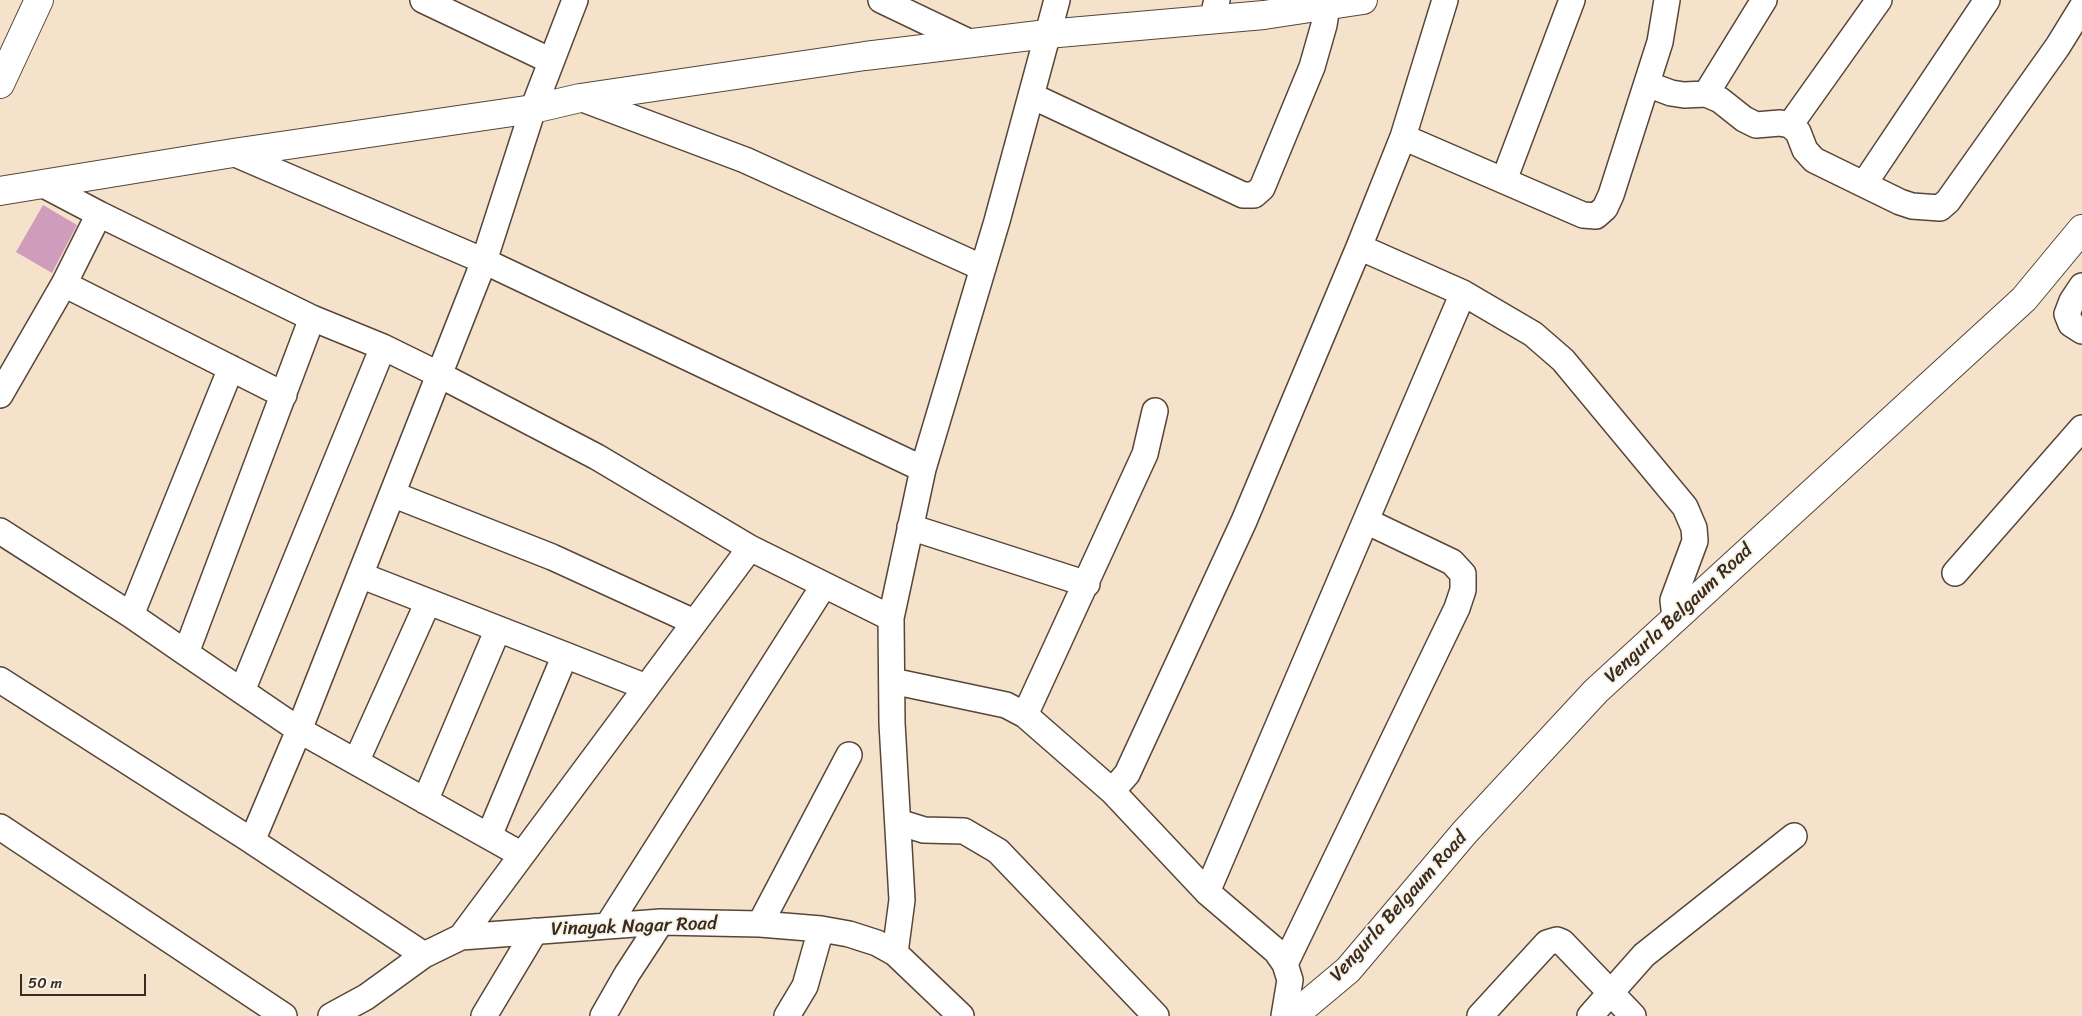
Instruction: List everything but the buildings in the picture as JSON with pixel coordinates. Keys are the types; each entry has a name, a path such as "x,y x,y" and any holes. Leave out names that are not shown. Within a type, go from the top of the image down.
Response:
{"main road":[{"path":"0,84 39,0"},
{"path":"0,191 232,153 532,109 580,98 866,56 1047,34 1214,10 1327,6 1363,0"},
{"name":"Vengurla Belgaum Road","path":"1293,1016 1348,970 1465,832 1596,691 2024,299 2082,229"}],"street":[{"path":"423,0 551,61"},
{"path":"252,841 299,730 484,261 532,109 575,0"},
{"path":"880,0 925,10 971,43"},
{"path":"895,953 902,909 892,681 892,618 923,468 1032,96 1056,0"},
{"path":"1112,791 1127,774 1240,530 1403,137 1445,0"},
{"path":"1504,180 1572,0"},
{"path":"1403,137 1583,215 1596,216 1605,208 1611,195 1660,42 1667,0"},
{"path":"1706,94 1764,0"},
{"path":"1790,126 1879,0"},
{"path":"1864,184 1987,0"},
{"path":"1032,96 1244,195 1254,195 1262,188 1312,66 1324,25 1327,6"},
{"path":"1647,84 1677,94 1706,94 1720,100 1744,119 1756,125 1780,123 1790,126 1798,132 1805,150 1814,160 1912,206 1940,208 1948,201 2058,46 2082,6"},
{"path":"580,98 745,160 983,268"},
{"path":"232,153 484,261 923,468"},
{"path":"42,184 99,214 312,318 383,347 438,374 596,457 750,548 892,618"},
{"path":"0,395 64,284 99,214"},
{"path":"1359,247 1463,293 1532,334 1563,360 1685,507 1694,528 1695,541 1673,600 1675,618"},
{"path":"64,284 284,395"},
{"path":"2082,286 2072,301 2067,314 2071,324 2082,331"},
{"path":"1208,892 1463,293"},
{"path":"186,653 312,318"},
{"path":"242,691 383,347"},
{"path":"131,615 231,368"},
{"path":"1025,714 1087,584 1145,454 1155,412"},
{"path":"1955,572 2082,428"},
{"path":"392,494 552,557 694,622"},
{"path":"1285,964 1457,608 1463,590 1463,574 1452,562 1366,521"},
{"path":"910,527 1087,584"},
{"path":"0,531 131,615 299,730 522,855"},
{"path":"461,937 750,548"},
{"path":"360,575 646,687"},
{"path":"608,925 824,585"},
{"path":"356,762 428,602"},
{"path":"425,801 498,629"},
{"path":"488,836 565,655"},
{"path":"0,680 252,841 424,955"},
{"path":"892,681 1006,704 1025,714 1112,791 1208,892 1276,951 1285,964 1290,980 1284,1016"},
{"path":"760,924 849,755"},
{"path":"898,822 924,830 964,831 998,851 1156,1016"},
{"path":"0,827 284,1016"},
{"path":"1590,1016 1644,955 1794,836"},
{"path":"603,1016 627,974 661,922"},
{"name":"Vinayak Nagar Road","path":"331,1016 359,1007 424,955 461,937 661,922 760,924 821,929 849,934 877,943 895,953 961,1016"},
{"path":"787,1016 805,986 821,929"},
{"path":"484,1016 535,931"},
{"path":"1480,1016 1552,940 1562,942 1633,1016"}]}
